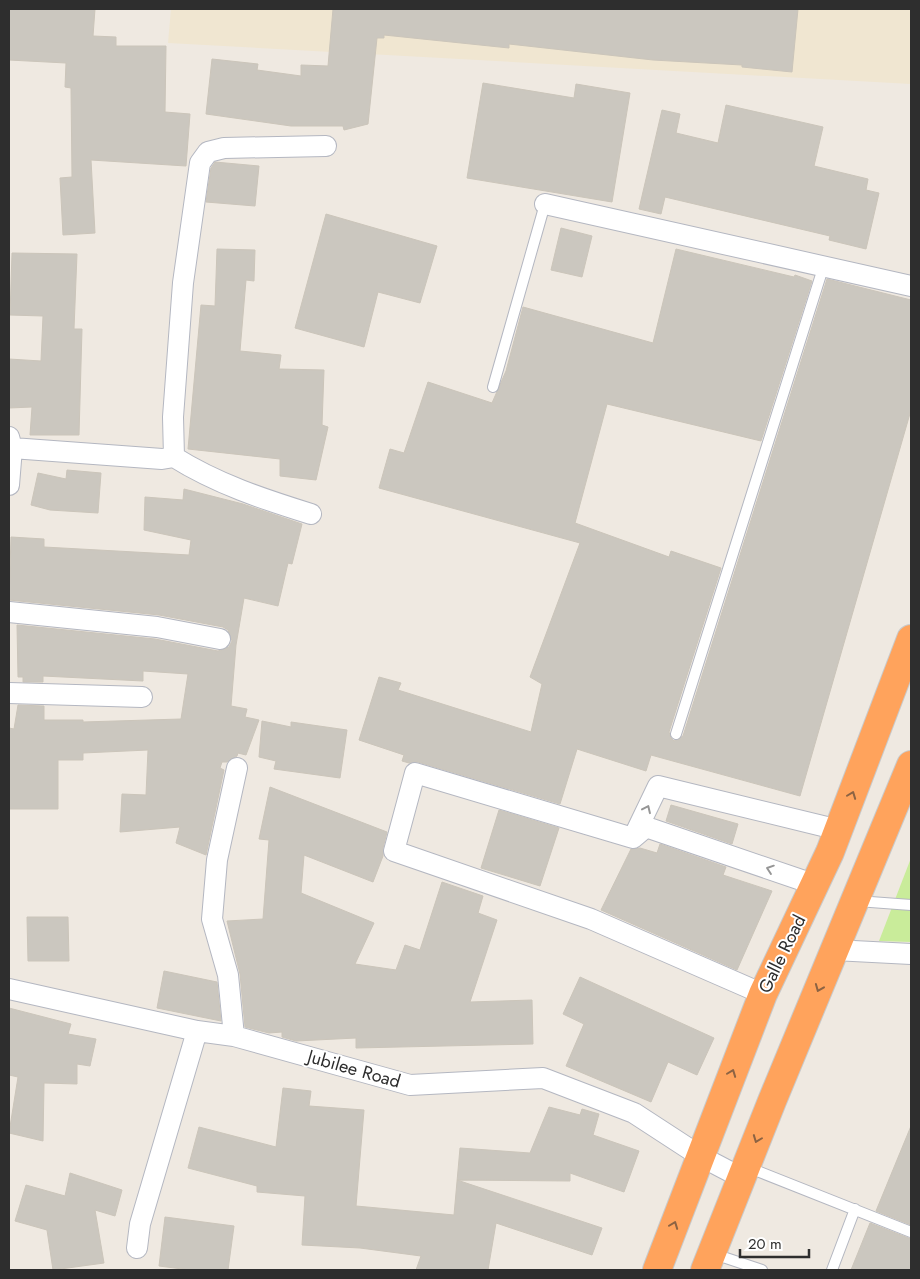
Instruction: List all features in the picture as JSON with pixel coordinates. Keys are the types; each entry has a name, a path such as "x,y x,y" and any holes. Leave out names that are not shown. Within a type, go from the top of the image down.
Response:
{"highway":[{"name":"Galle Road","path":"657,1270 763,994 816,885 911,639"},
{"path":"709,1262 834,950 911,765"},
{"path":"834,841 867,871"}],"street":[{"path":"174,457 173,417 183,283 200,163 208,152 224,148 326,146"},
{"path":"544,204 824,265 911,286"},
{"path":"9,485 10,442 162,459 174,457 201,474 226,485 311,514"},
{"path":"9,612 157,627 220,639"},
{"path":"9,694 142,697"},
{"path":"234,1036 228,975 212,919 217,860 237,768"},
{"path":"633,838 416,772 394,852 590,919 763,994"},
{"path":"633,838 658,786 834,841"},
{"path":"633,838 646,827 816,885"},
{"path":"834,950 911,954"},
{"name":"Jubilee Road","path":"9,989 197,1031 234,1036 410,1085 543,1078 634,1113 700,1156 744,1172"},
{"path":"137,1248 140,1224 197,1031"}],"lane":[{"path":"493,387 544,204"},
{"path":"676,734 824,265"},
{"path":"854,901 911,905"},
{"path":"744,1172 855,1209 911,1232"},
{"path":"832,1270 855,1209"},
{"path":"709,1262 762,1270"}],"shaded area":[{"path":"171,9 911,9 911,84 168,43"}],"green space":[{"path":"911,858 911,942 879,941"}],"building":[{"path":"9,9 95,9 93,36 116,37 116,46 166,46 165,112 190,114 186,166 91,160 95,233 63,235 60,178 72,177 71,88 65,87 66,63 9,60"},
{"path":"333,9 798,9 792,72 742,67 742,65 653,60 509,44 509,48 384,35 384,38 377,38 368,124 344,130 343,126 291,126 206,114 212,59 258,64 257,70 301,76 301,65 328,66"},
{"path":"483,83 574,98 576,84 630,93 612,202 467,178"},
{"path":"726,105 823,127 814,166 868,179 866,190 879,193 866,249 829,240 830,236 665,197 661,214 639,209 662,110 680,114 676,133 718,143"},
{"path":"215,162 259,166 255,206 206,202 211,168"},
{"path":"326,214 437,246 420,303 378,292 364,347 295,328"},
{"path":"561,228 592,236 582,277 551,270"},
{"path":"217,249 255,250 254,281 246,280 240,351 281,355 279,369 324,370 322,425 328,427 316,480 280,476 280,459 188,449 201,305 215,306"},
{"path":"676,249 794,277 795,275 812,281 761,441 607,404 575,523 669,557 671,551 721,568 669,732 674,741 683,736 827,279 911,300 911,410 800,796 651,755 646,771 577,749 560,804 418,762 409,763 402,761 404,755 359,740 379,677 401,683 398,690 531,732 542,684 530,677 580,543 379,488 390,449 404,453 428,382 492,403 506,371 523,307 653,343"},
{"path":"12,253 77,254 74,329 82,329 79,435 30,435 32,407 9,408 9,359 41,361 43,316 10,315"},
{"path":"67,470 101,473 98,513 50,510 31,505 38,473 66,479"},
{"path":"184,489 243,504 302,524 292,564 288,563 278,606 244,598 236,645 231,706 247,709 245,717 259,720 246,755 238,753 237,756 227,762 222,762 220,768 224,770 206,855 176,843 180,827 120,832 122,794 146,795 148,750 83,753 83,760 58,760 58,809 9,809 9,728 14,729 18,705 44,706 44,720 83,720 83,722 181,719 188,674 143,671 143,681 43,676 43,682 23,682 23,677 18,677 17,625 155,639 218,651 229,647 232,641 228,630 223,627 159,615 9,600 11,537 44,539 44,547 189,555 191,540 144,530 145,497 183,500"},
{"path":"262,721 291,727 291,722 347,730 340,778 274,769 276,761 259,757"},
{"path":"270,787 387,832 383,856 373,882 304,855 301,893 374,923 355,964 396,970 405,945 420,950 442,882 483,896 478,913 497,920 470,1002 532,1000 533,1044 356,1048 356,1038 296,1041 282,1037 282,1032 269,1033 245,1027 240,974 227,921 263,919 269,840 259,839"},
{"path":"671,805 738,824 732,844 666,821"},
{"path":"499,810 559,828 540,886 481,868"},
{"path":"660,844 726,867 723,875 772,891 737,970 601,910 631,849 640,848 657,853"},
{"path":"27,917 68,917 69,961 28,961"},
{"path":"164,971 217,982 221,1021 157,1008"},
{"path":"580,977 714,1038 697,1075 668,1062 651,1102 566,1066 584,1024 563,1014"},
{"path":"9,1008 71,1024 68,1034 96,1039 90,1066 77,1064 77,1084 44,1083 43,1141 9,1133 18,1077 9,1075"},
{"path":"283,1088 311,1091 309,1106 364,1110 356,1206 454,1215 457,1180 602,1228 592,1255 496,1223 488,1270 416,1270 421,1256 360,1248 302,1245 305,1196 257,1192 257,1186 188,1168 199,1127 276,1147"},
{"path":"549,1107 580,1115 582,1109 599,1114 593,1135 639,1151 624,1192 570,1173 570,1181 457,1180 460,1148 530,1153"},
{"path":"911,1126 911,1225 876,1211"},
{"path":"70,1173 122,1190 115,1216 95,1210 104,1263 53,1270 47,1230 15,1221 26,1185 65,1196"},
{"path":"165,1217 234,1226 228,1270 190,1270 159,1266"},
{"path":"870,1223 911,1239 911,1270 851,1270"}]}
